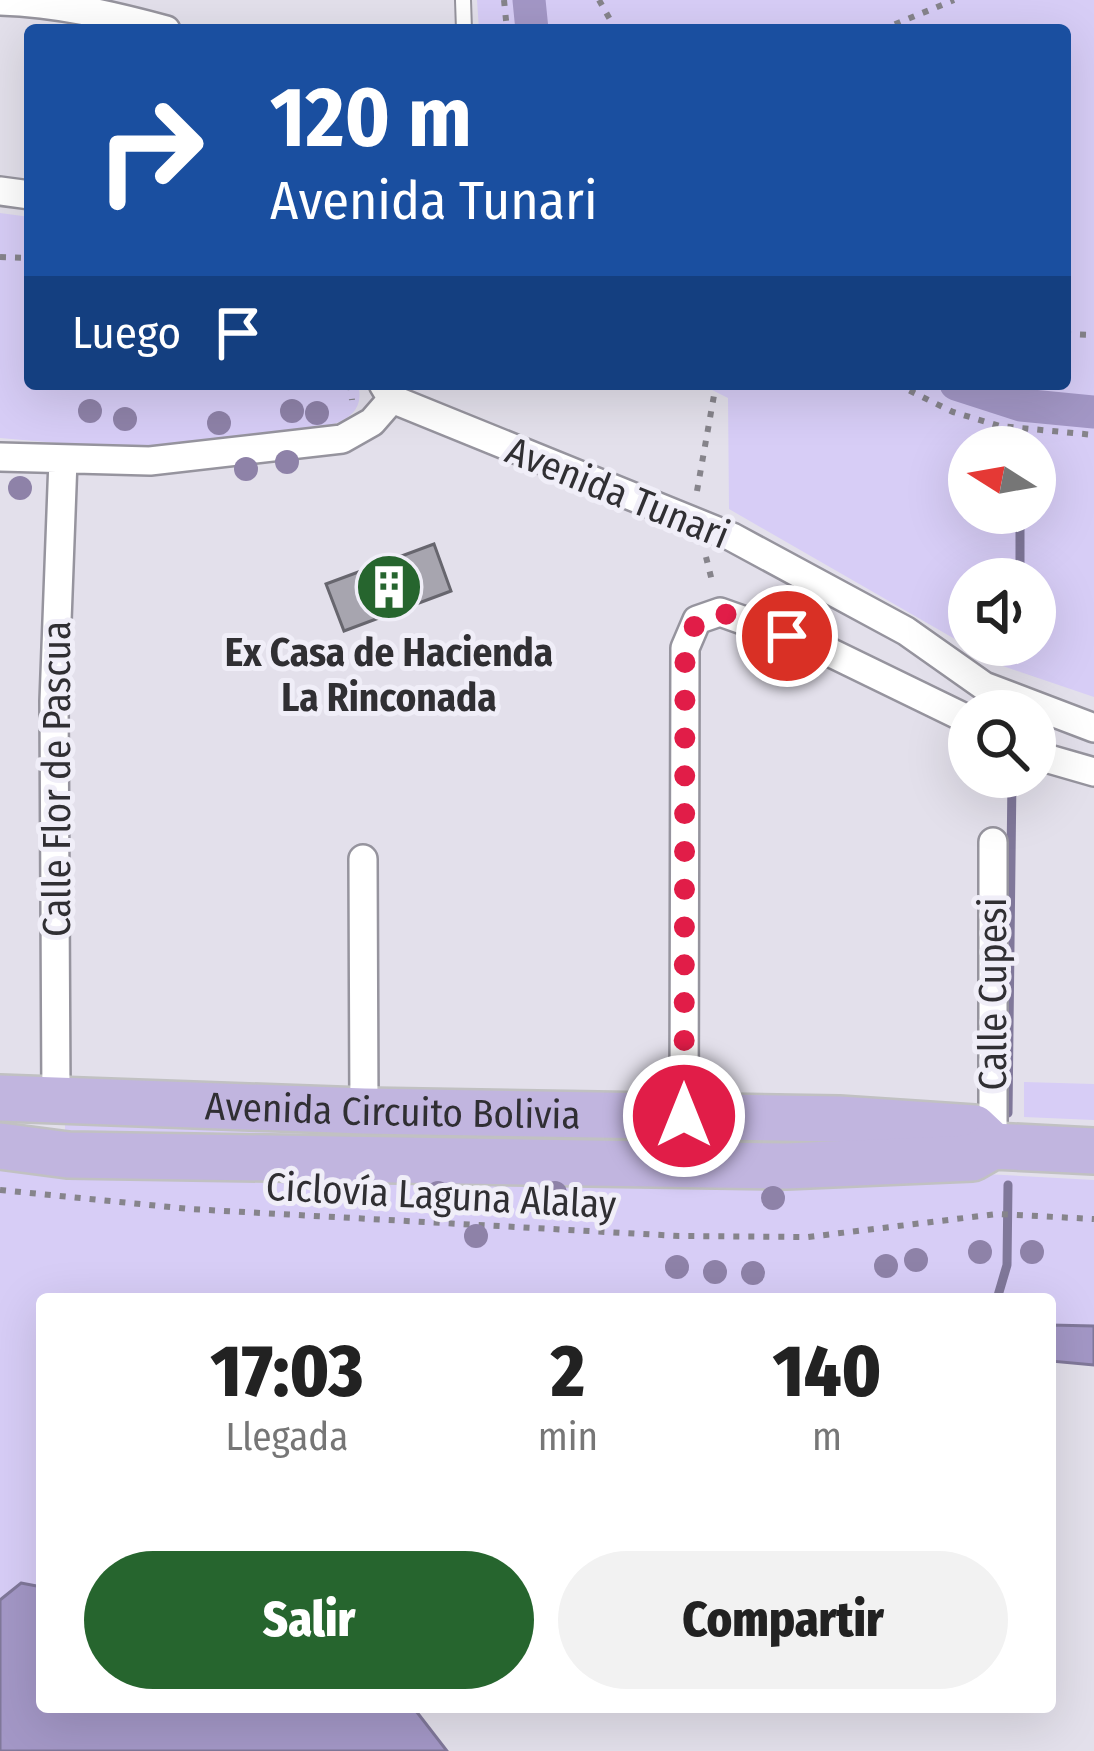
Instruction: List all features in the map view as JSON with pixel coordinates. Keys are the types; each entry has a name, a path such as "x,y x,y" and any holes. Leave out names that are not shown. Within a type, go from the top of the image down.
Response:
{"main road":[{"name":"Avenida Circuito Bolivia","path":"0,1098 974,1128 993,1146"},
{"name":"Avenida Circuito Bolivia","path":"0,1146 68,1155 786,1166 972,1158 993,1146 1094,1151"}],"street":[{"path":"0,1 40,2 144,24"},
{"name":"Avenida Tunari","path":"0,457 150,461 341,439 372,422 387,391 732,537 906,631 984,686 1094,728"},
{"name":"Calle Flor de Pascua","path":"56,1098 54,701 62,460"},
{"name":"Avenida Tunari","path":"684,1116 684,670 685,648 697,620 720,612 821,648 948,710"},
{"path":"1056,761 1094,772"},
{"name":"Calle Cupesi","path":"993,842 993,1146"},
{"path":"363,859 364,1111"}],"path":[{"path":"895,24 954,0"},
{"path":"908,390 953,412 1000,426 1094,435"},
{"name":"Ciclovía Laguna Alalay","path":"0,1190 189,1209 679,1235 808,1237 997,1214 1094,1219"}],"shaded area":[{"path":"477,0 1094,0 1094,697 1003,666 1056,666 1056,558 948,558 948,635 729,509 728,398 712,390 1071,390 1071,24 479,24"},
{"path":"0,213 24,216 24,390 359,390 358,405 331,425 125,449 0,438"},
{"path":"1024,1082 1094,1084 1094,1120 1024,1117"},
{"path":"65,1119 825,1132 824,1150 65,1138"},
{"path":"0,1162 947,1172 1094,1180 1094,1326 1056,1325 1056,1293 36,1293 36,1586 21,1583 0,1600"},
{"path":"1056,1325 1094,1326 1094,1365 1056,1362"},
{"path":"21,1583 36,1586 36,1713 418,1713 447,1751 0,1751 0,1600"}],"building":[{"name":"Ex Casa de Hacienda La Rinconada","path":"434,544 451,591 344,631 326,584"}],"waterway":[{"path":"529,0 531,24"},
{"path":"975,390 1021,405 1094,412"},
{"path":"1020,534 1020,558"},
{"path":"1008,1113 1012,798"},
{"path":"999,1293 1007,1265 1008,1185"}],"place":[{"name":"Ex Casa de Hacienda La Rinconada","path":"389,587"}],"route":[{"path":"684,1116 685,648 697,620 720,612 787,636"}]}
